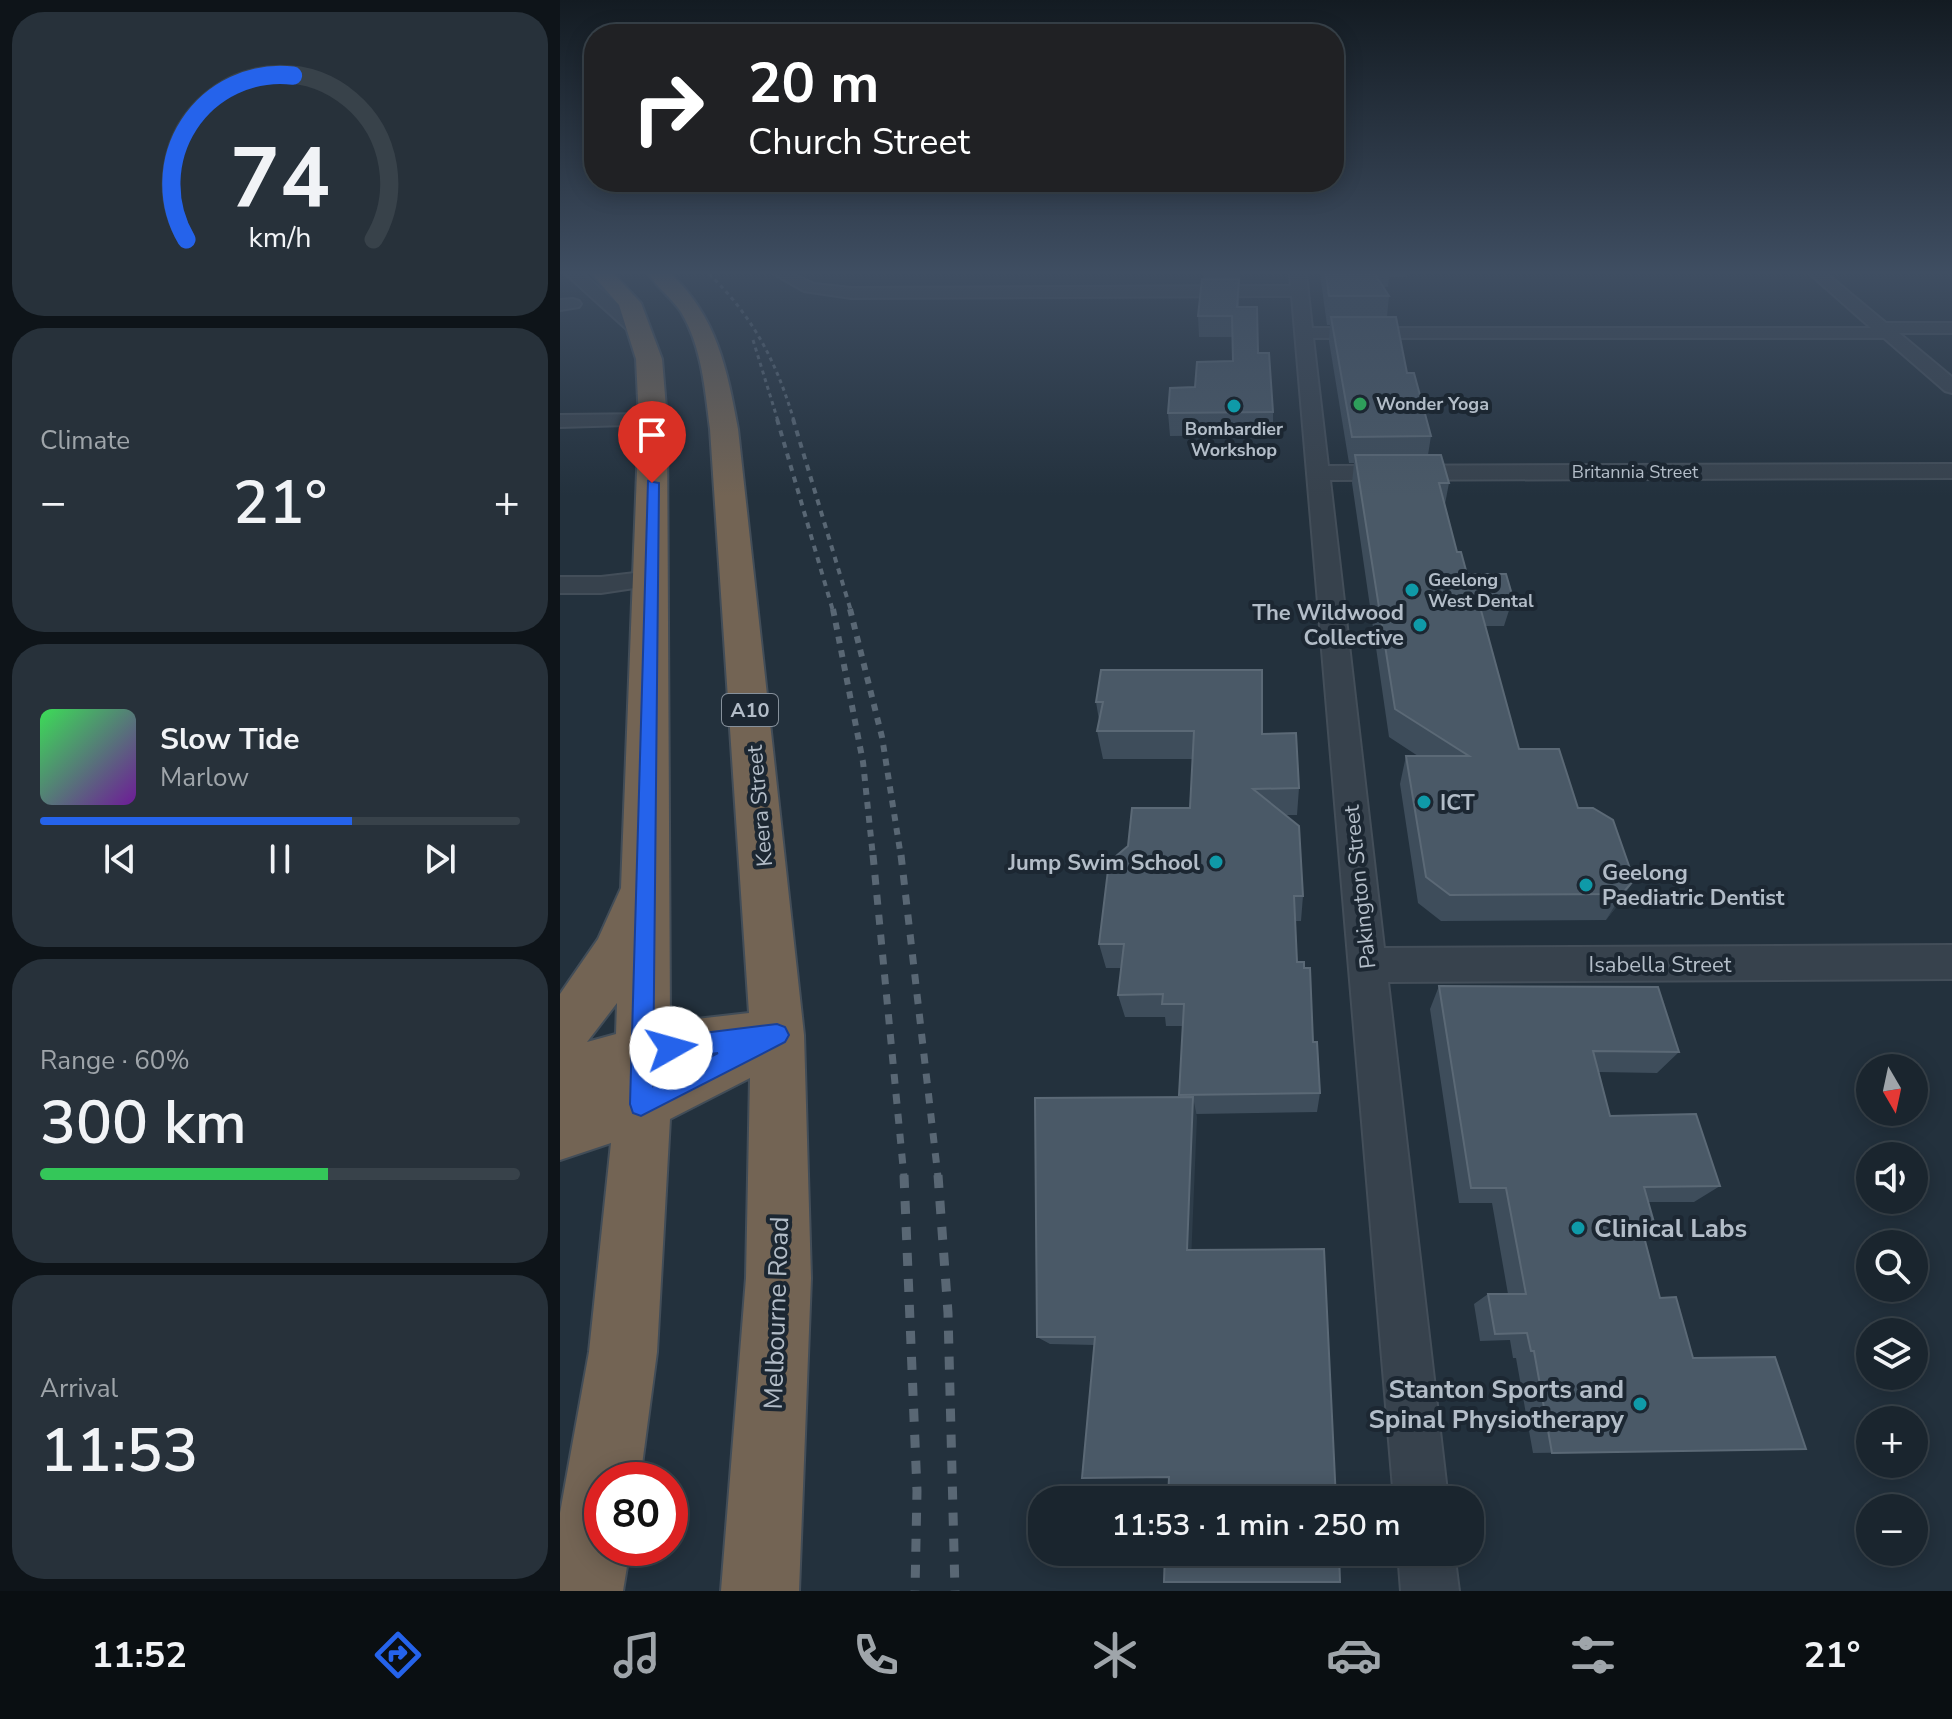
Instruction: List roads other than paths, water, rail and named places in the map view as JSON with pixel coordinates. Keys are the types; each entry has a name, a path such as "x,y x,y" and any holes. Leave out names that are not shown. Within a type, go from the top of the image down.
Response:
{"highway":[{"path":"606,1462 623,1352 641,1145 653,420 649,359 645,348"},
{"name":"A10","path":"699,348 717,386"},
{"path":"710,348 717,386"},
{"name":"Keera Street","path":"717,386 753,738 777,1035"},
{"path":"560,1032 590,997 614,960 633,918 648,866"},
{"path":"560,1131 643,1078 777,1035"},
{"name":"Melbourne Road","path":"760,1591 776,1328 780,1174 777,1035"},
{"path":"560,1078 643,1078"},
{"path":"584,1591 588,1566"}],"street":[{"name":"Pakington Street","path":"1305,348 1420,1486"},
{"path":"1906,348 1952,387"},
{"path":"560,421 653,420"},
{"name":"Britannia Street","path":"1317,473 1952,471"},
{"path":"560,585 601,585 652,579"},
{"name":"Isabella Street","path":"1367,965 1952,962"},
{"path":"1427,1566 1430,1591"}],"railway":[{"path":"756,348 778,421"},
{"path":"765,348 780,379 794,421"},
{"path":"777,419 833,611"},
{"path":"793,419 851,611"},
{"path":"833,609 863,762 873,857"},
{"path":"850,609 882,737 901,857"},
{"path":"873,855 904,1177"},
{"path":"901,855 938,1177"},
{"path":"904,1175 917,1491 915,1591"},
{"path":"938,1175 948,1313 955,1591"}],"place":[{"name":"Wonder Yoga","path":"1360,404"},
{"name":"Bombardier Workshop","path":"1234,406"},
{"name":"Geelong West Dental","path":"1412,590"},
{"name":"The Wildwood Collective","path":"1420,625"},
{"name":"ICT","path":"1424,802"},
{"name":"Jump Swim School","path":"1216,862"},
{"name":"Geelong Paediatric Dentist","path":"1586,885"},
{"name":"Clinical Labs","path":"1578,1228"},
{"name":"Stanton Sports and Spinal Physiotherapy","path":"1640,1404"}]}
